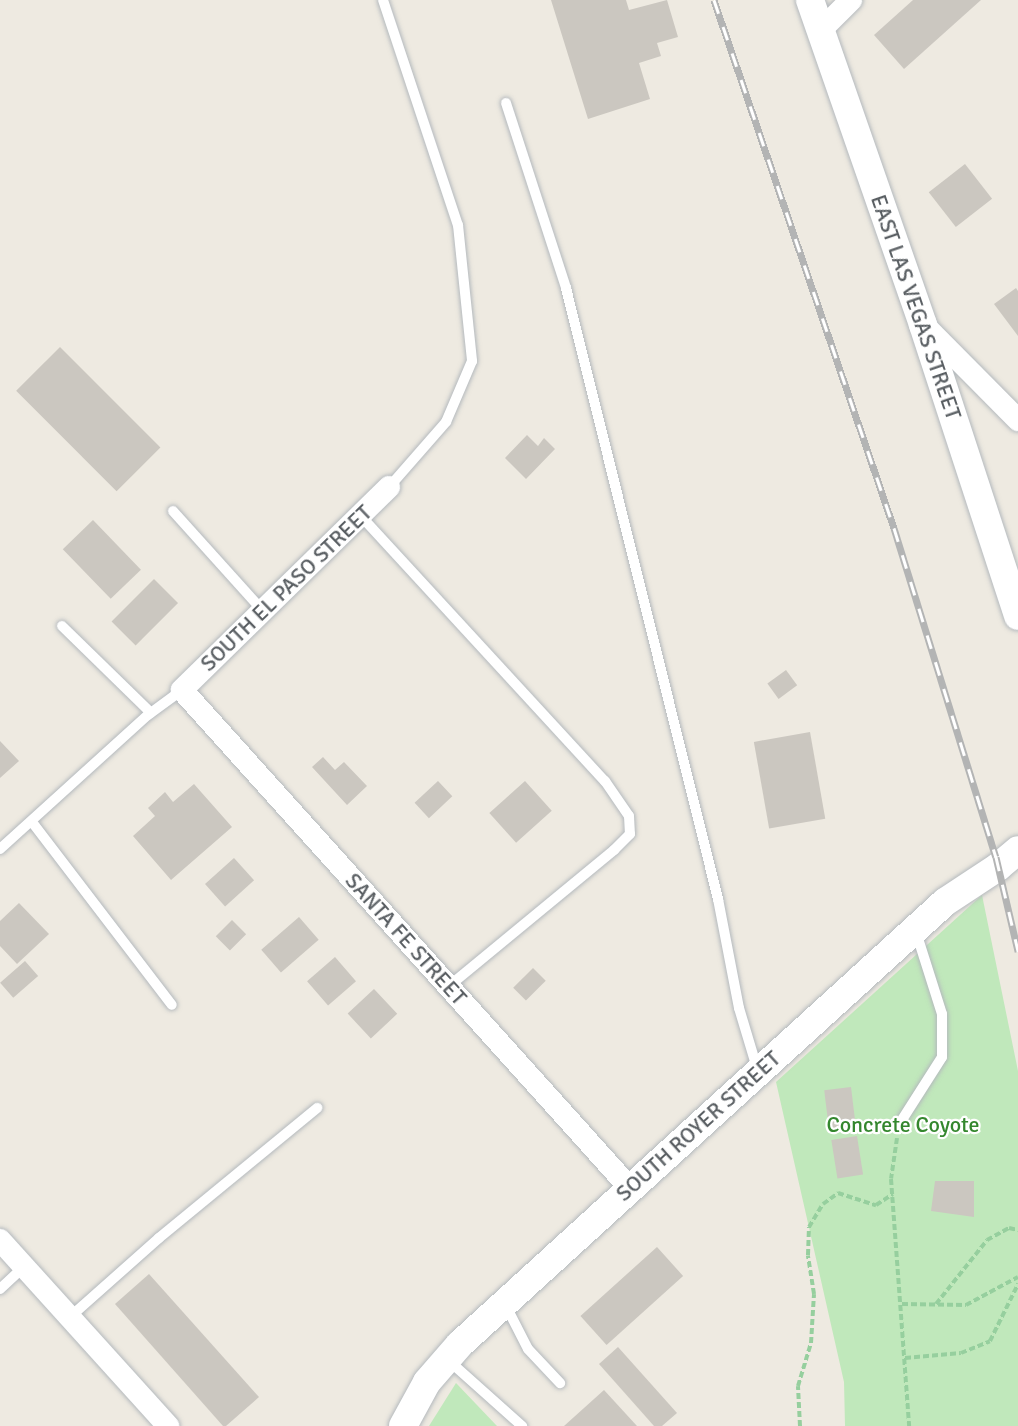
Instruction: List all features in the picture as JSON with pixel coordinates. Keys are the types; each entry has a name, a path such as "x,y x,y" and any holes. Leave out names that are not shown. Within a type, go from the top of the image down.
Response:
{"street":[{"name":"EAST LAS VEGAS STREET","path":"810,0 923,325 1018,616"},
{"path":"820,31 851,0"},
{"path":"923,325 1018,420"},
{"name":"SOUTH EL PASO STREET","path":"182,690 389,487"},
{"name":"SANTA FE STREET","path":"182,690 630,1188"},
{"name":"SOUTH ROYER STREET","path":"403,1426 427,1382 447,1358 504,1303 945,902 998,867 1018,850"},
{"path":"0,1240 168,1426"}],"lane":[{"path":"383,0 458,225 472,361 446,422 389,487"},
{"path":"506,103 566,288 718,899 739,1008 758,1072"},
{"path":"173,511 263,611"},
{"path":"360,515 605,781 629,816 630,834 615,850 449,986"},
{"path":"62,626 151,713"},
{"path":"0,849 151,713 182,690"},
{"path":"32,822 172,1005"},
{"path":"900,1123 942,1057 942,1014 915,929"},
{"path":"70,1317 159,1239 317,1108"},
{"path":"0,1289 24,1267"},
{"path":"504,1303 528,1350 560,1383"},
{"path":"447,1358 522,1426"}],"path":[{"path":"900,1123 891,1179 902,1304 909,1426"},
{"path":"800,1426 798,1386 811,1342 814,1294 808,1255 809,1227 823,1204 838,1193 876,1205 892,1194"},
{"path":"935,1304 987,1240 1009,1228 1018,1230"},
{"path":"902,1304 966,1305 1018,1277"},
{"path":"905,1358 961,1353 990,1341 1018,1284"}],"green space":[{"name":"Concrete Coyote","path":"982,895 1018,1071 1018,1426 845,1426 844,1382 776,1082"},
{"path":"456,1383 497,1426 429,1426"}],"building":[{"path":"551,0 626,0 629,10 667,0 678,37 657,43 661,56 639,63 650,99 588,119"},
{"path":"913,0 981,0 904,69 874,35"},
{"path":"965,164 992,199 956,227 929,192"},
{"path":"1016,288 1018,291 1018,336 994,304"},
{"path":"60,347 160,447 117,491 16,391"},
{"path":"527,435 538,446 544,438 555,449 526,479 505,458"},
{"path":"93,520 141,570 111,599 63,549"},
{"path":"154,579 178,603 136,645 112,621"},
{"path":"786,670 797,685 779,699 767,684"},
{"path":"810,732 825,819 769,829 754,742"},
{"path":"0,741 19,761 0,778"},
{"path":"323,757 335,770 344,762 367,786 347,805 312,767"},
{"path":"438,781 452,796 429,818 415,803"},
{"path":"525,781 552,811 516,843 489,813"},
{"path":"194,784 232,827 171,880 133,836 155,816 148,808 165,792 173,802"},
{"path":"234,858 254,880 225,906 205,884"},
{"path":"19,903 49,934 17,964 0,946 0,921"},
{"path":"299,917 319,940 281,972 261,950"},
{"path":"232,920 246,934 230,950 216,936"},
{"path":"335,957 356,981 328,1005 307,981"},
{"path":"25,961 38,976 13,998 0,983"},
{"path":"533,968 546,981 526,1001 513,988"},
{"path":"374,989 397,1014 371,1038 348,1014"},
{"path":"851,1087 856,1126 829,1129 824,1090"},
{"path":"857,1136 863,1175 837,1179 831,1140"},
{"path":"935,1181 974,1181 974,1217 931,1211"},
{"path":"657,1247 683,1276 607,1345 580,1316"},
{"path":"149,1274 259,1397 226,1426 223,1426 115,1304"},
{"path":"618,1347 677,1413 662,1426 654,1426 599,1364"},
{"path":"604,1390 637,1426 564,1426"}],"railway":[{"path":"714,0 894,528 996,857 1018,951"}]}
